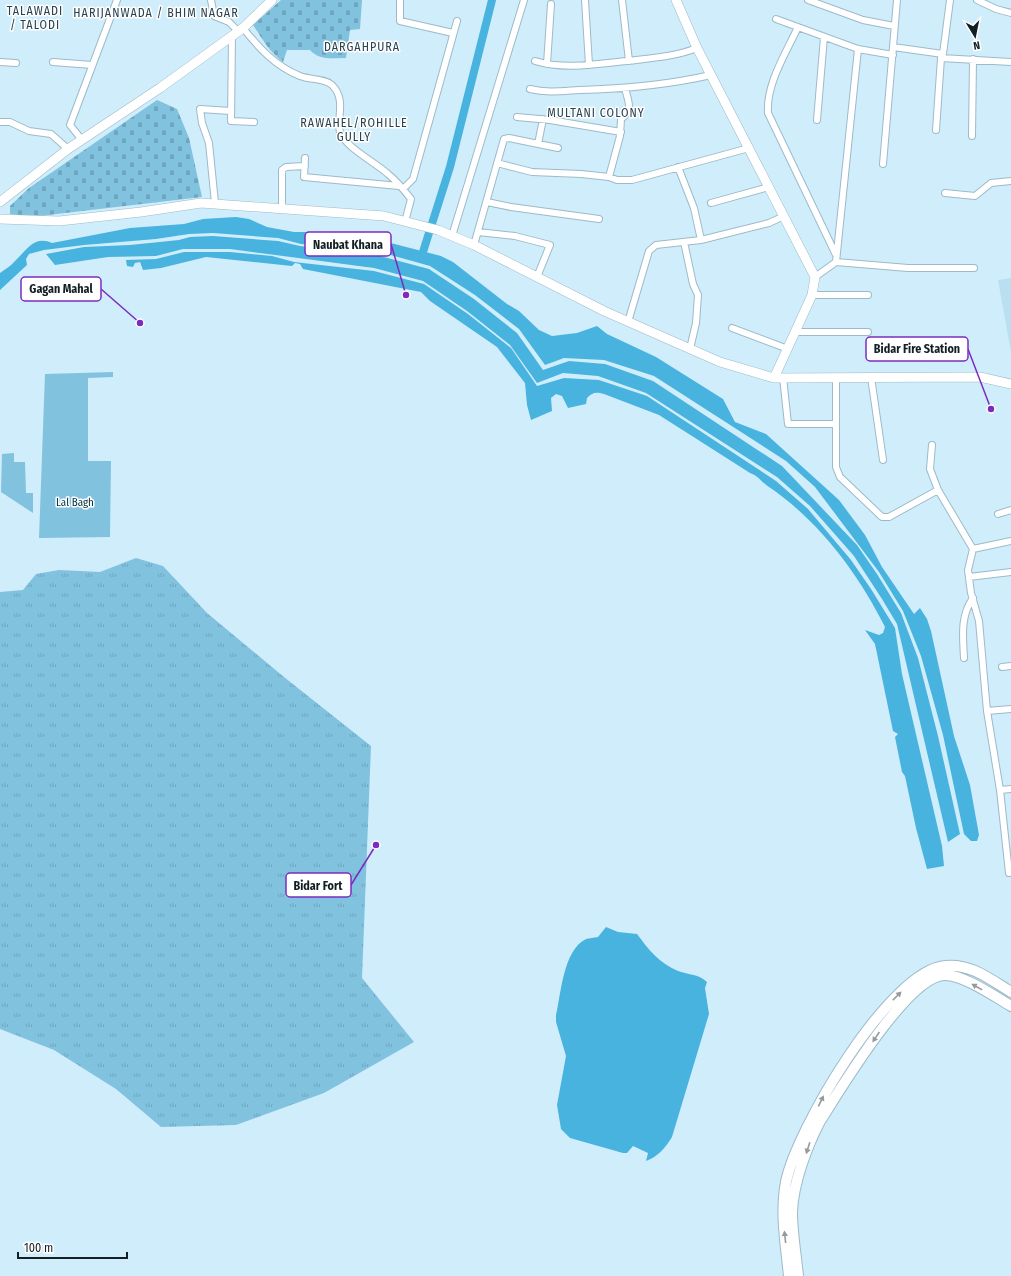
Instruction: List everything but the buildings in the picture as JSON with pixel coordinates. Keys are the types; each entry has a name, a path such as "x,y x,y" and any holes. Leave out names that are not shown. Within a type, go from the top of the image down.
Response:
{"main road":[{"path":"789,1276 782,1212 786,1181 791,1164 827,1088 851,1050 885,1008 908,985 934,968 960,965 976,971 1011,992"},
{"path":"798,1276 792,1211 794,1190 812,1136 820,1121 884,1026 919,986 934,977 945,975 963,980 1011,1006"},
{"path":"885,1008 894,1015"}],"street":[{"path":"82,140 70,125 116,0"},
{"path":"211,0 214,16 229,22 282,68 302,77 324,81 332,85 337,92 341,111 340,131 346,142 389,174 411,199 408,222"},
{"path":"0,202 68,149 160,88 238,31 272,0"},
{"path":"400,0 400,21 453,33"},
{"path":"452,236 524,0"},
{"path":"585,0 589,65"},
{"path":"622,0 629,60"},
{"path":"676,0 710,75 815,277 812,295 788,348 779,378 788,424 836,424"},
{"path":"808,0 863,20 894,26"},
{"path":"883,164 897,0"},
{"path":"936,130 942,56 950,0"},
{"path":"977,0 996,9 1011,13"},
{"path":"547,64 551,4"},
{"path":"776,19 858,49 893,55"},
{"path":"305,158 304,177 401,187 413,179 456,21"},
{"path":"798,27 774,80 767,101 768,113 836,255"},
{"path":"238,31 231,121 254,122"},
{"path":"817,120 824,37"},
{"path":"893,47 942,56 1011,62"},
{"path":"535,61 547,64 589,65 678,55 697,48"},
{"path":"836,262 840,239 858,49"},
{"path":"972,136 973,59"},
{"path":"0,62 16,63"},
{"path":"53,62 92,65"},
{"path":"530,90 553,93 625,88 687,80 710,75"},
{"path":"609,177 621,132 621,119 628,114 630,109 625,88"},
{"path":"215,203 209,143 202,123 200,109 231,111"},
{"path":"517,117 543,119 621,132"},
{"path":"538,144 543,119"},
{"path":"0,122 10,122 29,131 50,134 68,149"},
{"path":"474,245 504,139 506,138 558,148"},
{"path":"497,163 532,172 632,180 678,166 749,148"},
{"path":"282,208 282,170 286,167 305,166"},
{"path":"678,166 694,208 701,240"},
{"path":"945,193 975,196 991,183 1011,182"},
{"path":"711,203 769,187"},
{"path":"487,202 511,207 599,219"},
{"path":"0,219 59,221 141,212 201,203 384,216 438,230 474,245 628,322 720,362 779,378 871,376 980,377 1011,384"},
{"path":"628,322 649,251 656,245 701,240 769,223 784,216"},
{"path":"478,232 515,236 550,245 537,277"},
{"path":"684,242 693,284 698,295 696,324 690,349"},
{"path":"815,277 836,262 908,268 974,268"},
{"path":"812,295 868,295"},
{"path":"732,328 788,348"},
{"path":"796,332 868,332"},
{"path":"871,376 883,460"},
{"path":"836,377 835,461 840,477 882,517 889,517 938,490"},
{"path":"932,445 930,469 938,490 973,549 968,570 979,621 987,711 1000,790 1009,873"},
{"path":"998,514 1011,510"},
{"path":"973,549 981,546 1011,541"},
{"path":"969,577 1011,572"},
{"path":"964,658 963,623 966,606 973,598"},
{"path":"1002,667 1011,666"},
{"path":"987,711 1011,708"},
{"path":"1000,790 1011,789"}],"shaded area":[{"path":"236,217 249,219 267,227 294,232 313,232 339,237 383,241 441,256 453,262 507,304 519,311 539,330 552,336 577,333 597,326 607,334 656,357 723,399 735,422 766,434 839,500 865,535 882,567 914,614 920,608 927,619 954,736 970,785 979,835 977,841 971,841 964,834 943,735 921,656 903,611 879,572 815,487 786,461 654,376 604,360 564,358 545,365 519,329 475,295 430,266 380,252 301,244 278,238 213,233 189,234 156,239 44,250 29,254 26,259 27,265 0,290 0,273 12,264 31,245 40,241 52,243 130,228 184,224 203,219"},
{"path":"213,236 278,241 300,246 380,256 429,269 474,299 517,333 543,370 569,361 605,364 653,381 782,466 857,545 901,613 918,658 938,736 960,834 948,842 897,624 854,556 810,506 777,477 646,393 598,376 563,373 537,383 510,345 467,311 423,281 374,268 230,249 183,249 156,256 108,257 55,265 46,254 84,247 130,245 179,240 190,237"},
{"path":"184,252 230,252 272,256 294,262 374,271 424,284 468,314 511,348 537,386 564,378 599,380 647,396 776,481 808,509 851,560 895,628 902,674 942,846 944,866 927,869 916,828 905,776 902,772 895,737 898,734 893,731 875,644 865,630 879,635 883,633 885,627 863,587 836,550 821,532 787,501 756,476 659,415 604,394 593,394 587,398 586,404 568,408 562,396 556,394 551,398 552,411 531,420 527,405 525,383 497,347 430,301 421,292 303,269 300,264 295,263 292,266 206,257 161,268 143,270 140,262 135,263 133,267 127,266 126,260 156,259"},
{"path":"1011,278 1011,352 998,280"},
{"path":"606,927 618,932 637,934 650,951 665,964 678,971 701,977 707,982 705,988 709,1014 672,1137 667,1145 655,1157 646,1161 648,1153 633,1146 627,1153 623,1153 570,1138 561,1129 557,1105 566,1056 556,1022 556,1015 564,974 572,953 578,945 586,939 598,937"}],"green space":[{"path":"281,0 362,0 360,29 350,30 346,58 322,57 314,54 310,50 287,50 283,62 266,45 253,25"},
{"path":"157,100 177,109 189,138 202,197 31,217 10,214 10,206 29,188"},
{"name":"Lal Bagh","path":"113,372 113,377 88,378 88,461 111,461 110,537 39,538 45,374"},
{"path":"14,453 14,462 25,462 26,493 33,493 33,513 1,492 2,454"},
{"path":"136,558 163,566 207,613 284,677 371,746 362,978 414,1042 324,1093 236,1125 161,1127 116,1089 54,1050 0,1029 0,592 23,590 36,574 59,570 100,572"}],"waterway":[{"path":"422,255 450,167 492,0"}],"place":[{"name":"Naubat Khana","path":"406,295"},
{"name":"Gagan Mahal","path":"140,323"},
{"name":"Bidar Fire Station","path":"991,409"},
{"name":"Bidar Fort","path":"376,845"}],"district":[{"name":"HARIJANWADA / BHIM NAGAR","path":"156,13"},
{"name":"TALAWADI / TALODI","path":"35,18"},
{"name":"DARGAHPURA","path":"362,47"},
{"name":"MULTANI COLONY","path":"596,113"},
{"name":"RAWAHEL/ROHILLE GULLY","path":"354,130"}]}
